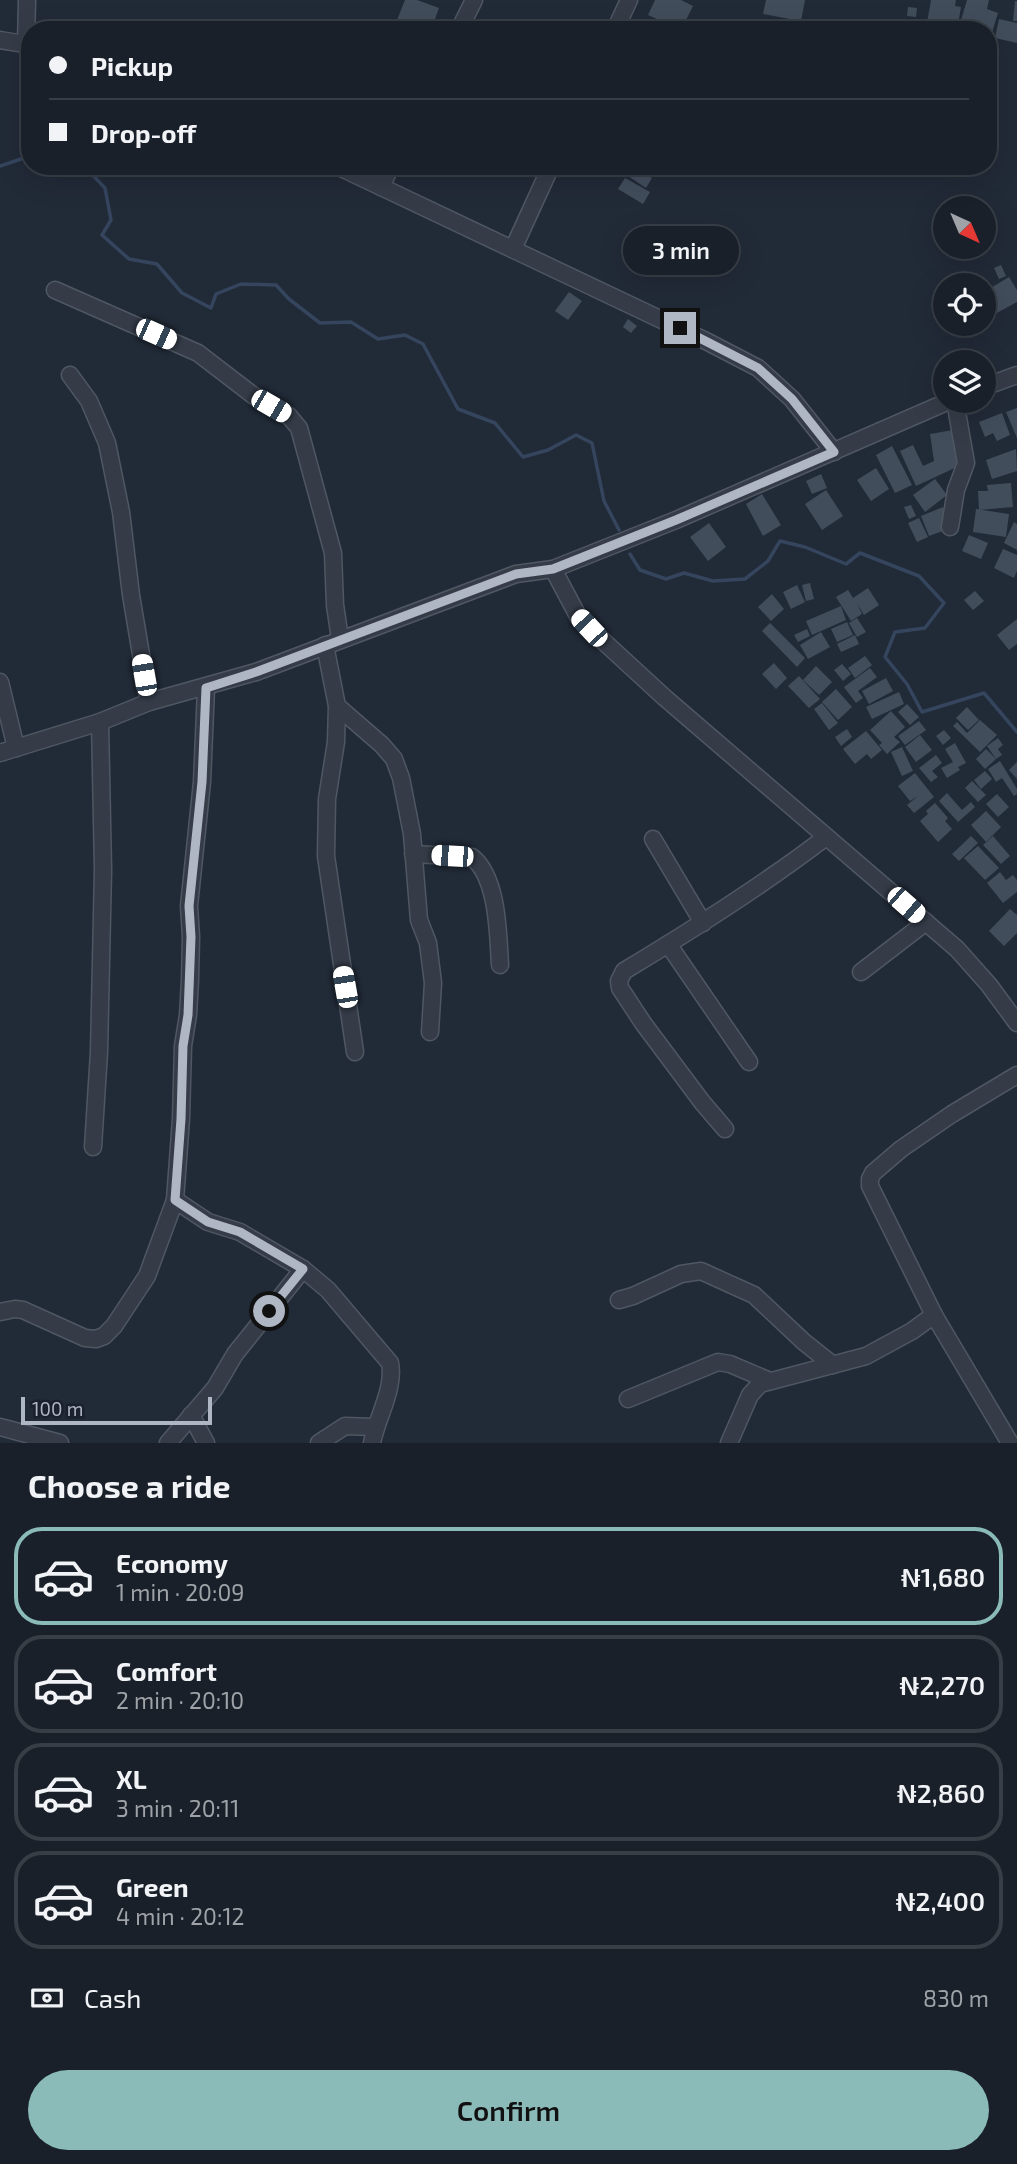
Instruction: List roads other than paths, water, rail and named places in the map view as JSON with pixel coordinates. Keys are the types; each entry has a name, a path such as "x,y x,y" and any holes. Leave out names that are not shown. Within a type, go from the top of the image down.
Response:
{"street":[{"path":"27,0 27,21"},
{"path":"464,21 474,0"},
{"path":"619,21 629,0"},
{"path":"0,40 21,44"},
{"path":"356,175 513,248 758,368 792,399 834,452"},
{"path":"381,187 387,175"},
{"path":"513,248 547,175"},
{"path":"55,290 198,353 254,396 289,416 299,428 333,553 333,642 337,706 336,742 327,799 326,856 355,1052"},
{"path":"70,375 89,401 107,443 121,512 131,595 149,702"},
{"path":"996,383 1017,375"},
{"path":"0,753 100,722 149,702 256,672 516,574 553,569 676,520 933,408"},
{"path":"950,527 956,490 966,463 957,413"},
{"path":"553,569 578,616 589,628 664,697 973,964 1017,1023"},
{"path":"0,682 16,748"},
{"path":"0,1312 23,1310 85,1338 96,1339 104,1336 114,1326 147,1276 175,1200 183,1046 188,1015 191,937 189,906 202,782 206,688"},
{"path":"337,706 382,745 394,760 401,778 413,855 419,920 428,943 433,983 430,1032"},
{"path":"93,1147 99,1052 103,870 100,722"},
{"path":"725,1129 642,1023 619,981 624,971 703,923 827,837"},
{"path":"653,839 703,923"},
{"path":"413,855 472,857 479,863 486,876 497,918 500,965"},
{"path":"861,972 926,922"},
{"path":"668,944 749,1062"},
{"path":"1010,1443 934,1315 870,1186 870,1179 873,1173 901,1149 1017,1075"},
{"path":"175,1200 208,1222 240,1232 303,1269 337,1299 390,1363 390,1383 374,1435 345,1426 319,1443"},
{"path":"168,1443 215,1388 235,1354 303,1269"},
{"path":"619,1300 681,1274 701,1271 754,1295 833,1365"},
{"path":"729,1443 750,1395 760,1384 866,1356 912,1331 934,1315"},
{"path":"628,1399 718,1362 730,1364 770,1381"},
{"path":"191,1415 206,1443"},
{"path":"0,1427 60,1443"}],"waterway":[{"path":"0,166 21,159"},
{"path":"93,175 105,188 111,220 102,235 129,259 157,264 182,293 211,308 216,294 241,284 276,285 320,323 351,322 378,339 405,335 423,344 458,409 495,423 523,457 548,450 576,435 592,443 604,501 619,530"},
{"path":"630,554 640,570 666,579 684,573 713,581 745,579 768,561 780,541 805,547 846,564 860,553 919,576 944,603 925,628 895,632 885,657 907,684 922,712 984,693 1017,732"}]}
